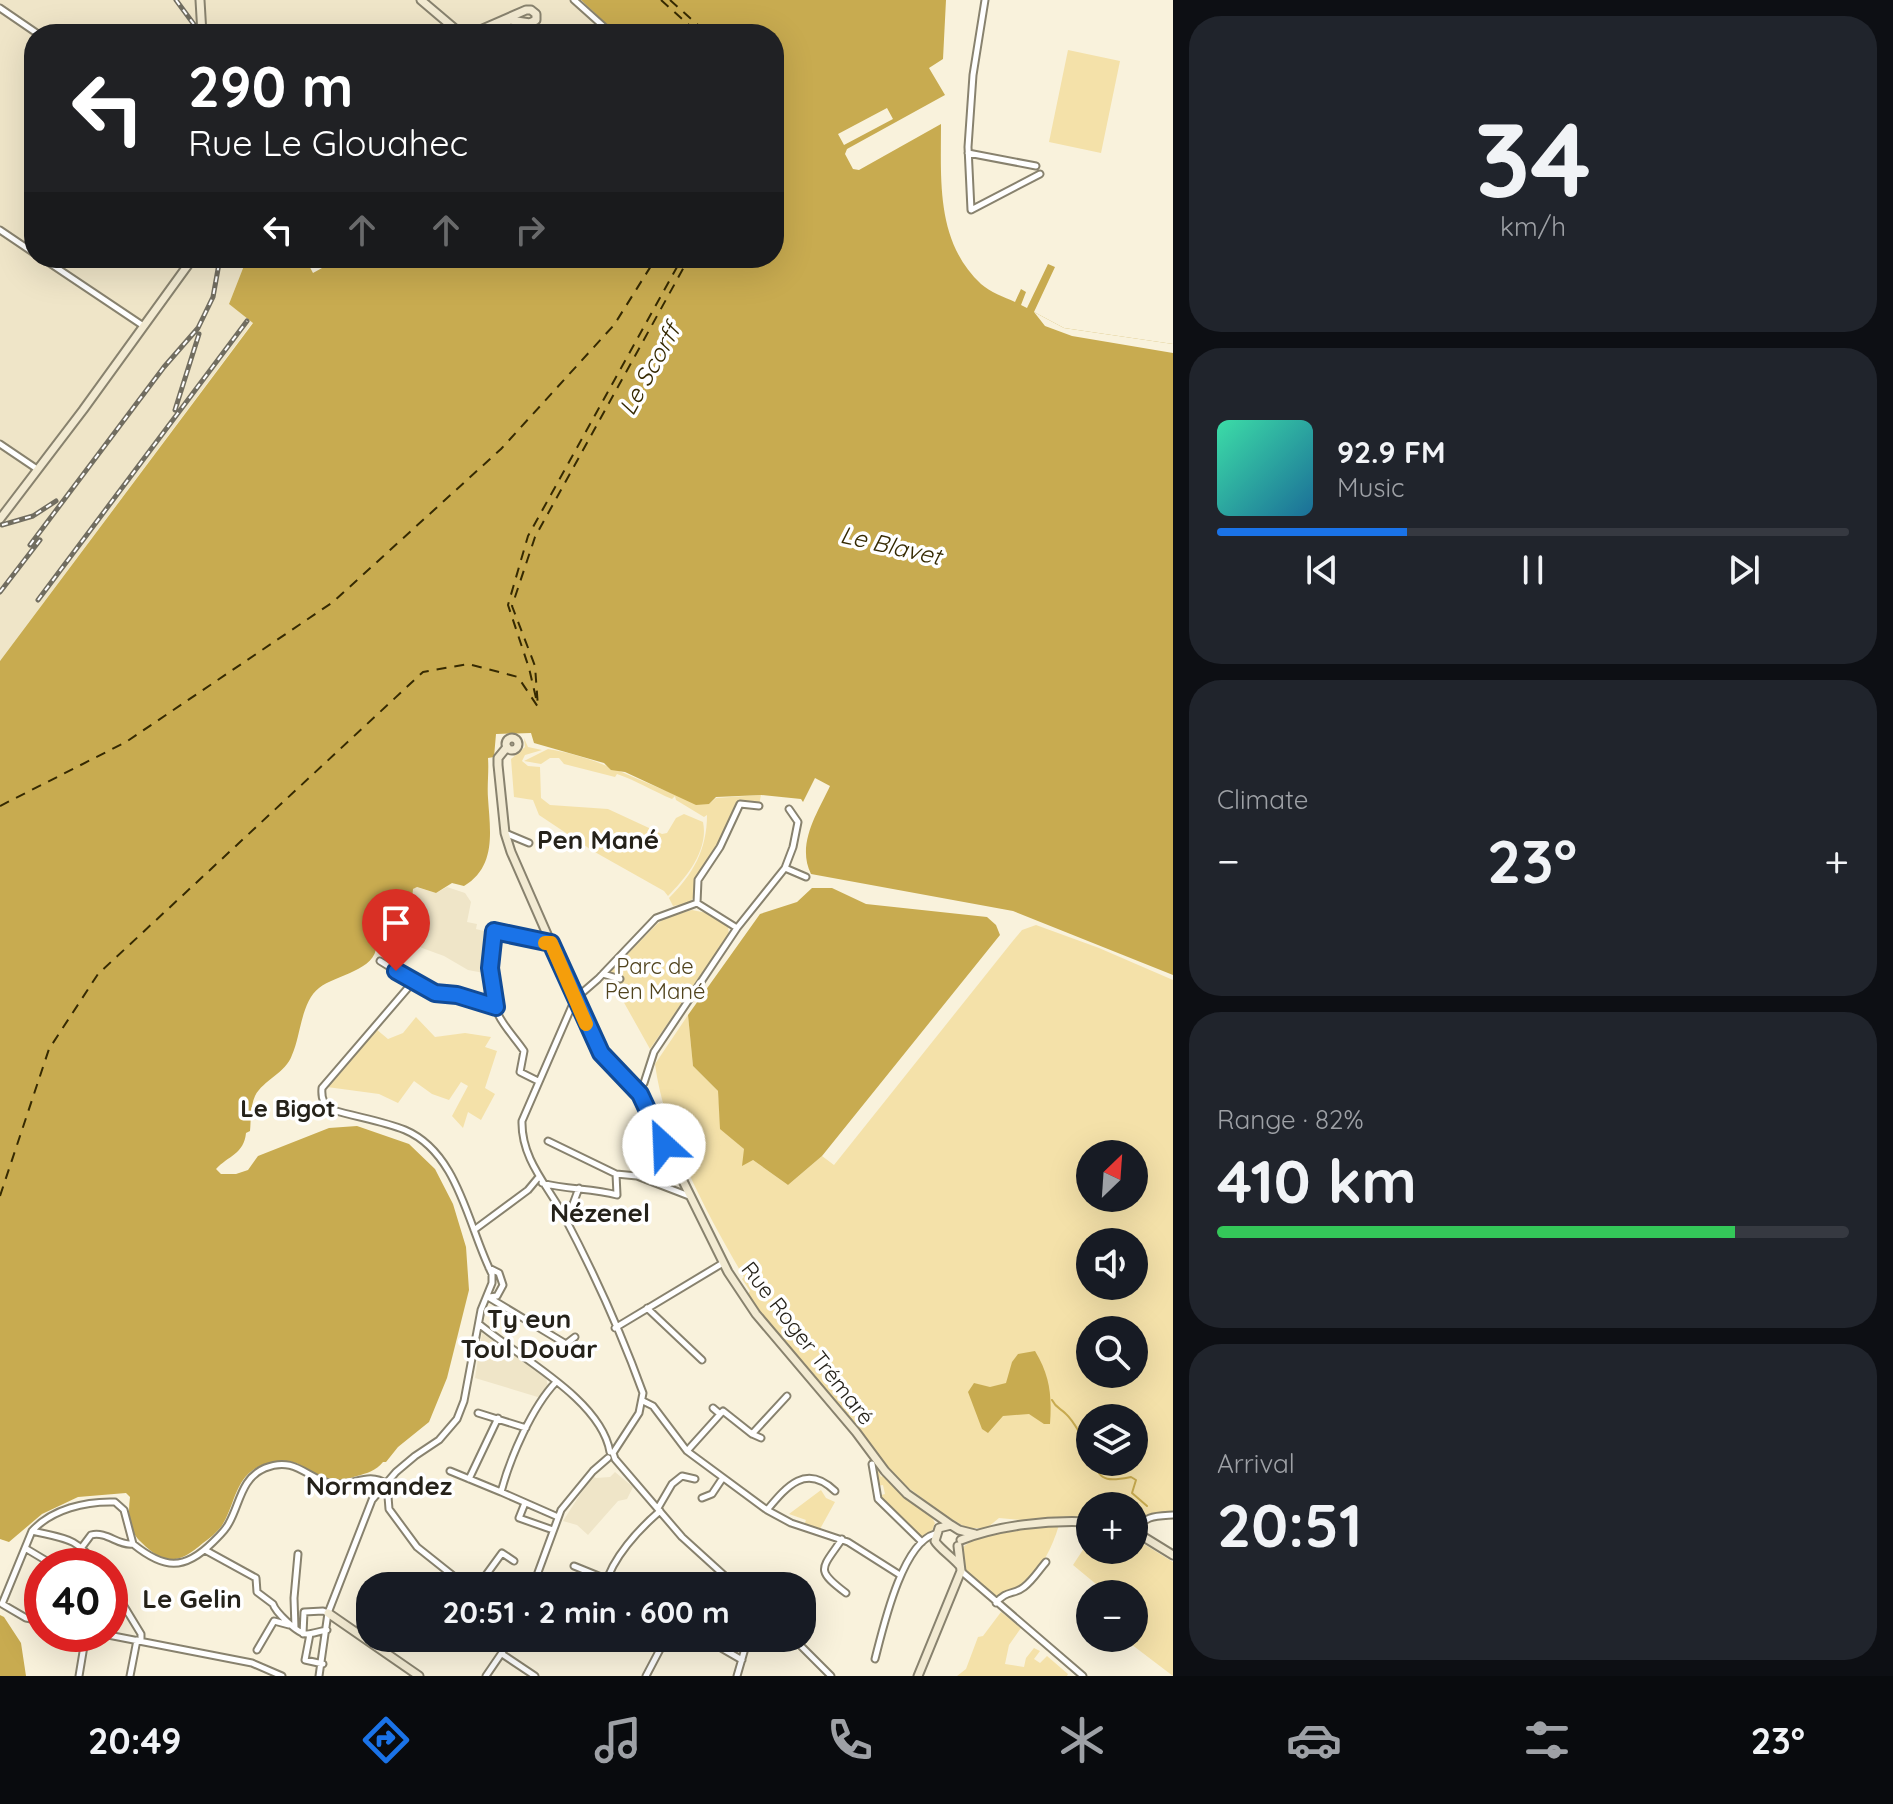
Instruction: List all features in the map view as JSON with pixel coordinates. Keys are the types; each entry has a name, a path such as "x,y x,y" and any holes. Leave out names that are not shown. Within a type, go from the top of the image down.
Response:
{"street":[{"path":"200,0 201,24"},
{"path":"421,0 450,24"},
{"path":"430,7 436,0"},
{"path":"574,0 601,24"},
{"path":"985,0 973,75 968,153 971,210 1040,174"},
{"path":"0,8 24,24"},
{"path":"494,24 526,10 536,14 533,22 510,20 501,24"},
{"path":"968,153 1036,166"},
{"path":"0,230 24,246"},
{"path":"57,268 142,325"},
{"path":"0,519 185,268"},
{"path":"0,444 37,469"},
{"name":"Rue Roger Trémaré","path":"507,747 498,758 505,833 601,1053 637,1090 723,1263 756,1314 885,1471 907,1494 951,1525"},
{"path":"697,903 698,880 720,847 740,804 759,806"},
{"path":"637,1090 644,1083 654,1052 737,928 785,868 798,822 789,809"},
{"path":"505,833 529,843"},
{"path":"785,868 806,877"},
{"path":"697,903 737,928"},
{"path":"538,1572 558,1517 591,1473 611,1456 639,1413 643,1401 637,1377 563,1215 539,1180 521,1132 522,1121 575,999 656,918 697,903"},
{"path":"538,1081 520,1072 524,1051 499,1015 490,968 494,931 551,943"},
{"path":"380,961 435,993 457,995 496,1007"},
{"path":"603,974 620,979"},
{"path":"319,1676 328,1613 372,1500 415,1456 446,1433 457,1419 464,1401 481,1310 492,1283 474,1230 445,1165 428,1145 405,1130 333,1110 321,1098 322,1088 413,982"},
{"path":"548,1141 616,1174 637,1176 689,1196"},
{"path":"539,1180 561,1188 595,1189 617,1195 616,1174"},
{"path":"474,1230 539,1180"},
{"path":"563,1215 570,1212 579,1188"},
{"path":"615,1328 723,1263"},
{"path":"488,1267 499,1273 503,1285 497,1296 488,1297"},
{"path":"488,1297 566,1344 575,1337"},
{"path":"647,1308 702,1360"},
{"path":"478,1323 581,1401 599,1428 611,1456 682,1537 718,1572"},
{"path":"501,1492 526,1428 556,1382"},
{"path":"752,1434 787,1396"},
{"path":"643,1401 653,1406 687,1451 767,1510 791,1523 842,1539 900,1575"},
{"path":"713,1408 720,1414"},
{"path":"687,1451 723,1411 761,1438"},
{"path":"478,1413 526,1428"},
{"path":"469,1479 498,1418"},
{"path":"872,1464 878,1499 922,1542 947,1551 996,1603 1083,1676"},
{"path":"25,1548 32,1531 41,1522 89,1503 115,1502 124,1510 133,1544 156,1560 171,1564 184,1562 205,1550 228,1526 250,1479 266,1468 294,1465 330,1483 374,1477 387,1484"},
{"path":"450,1471 558,1517"},
{"path":"610,1572 659,1509 672,1484 682,1476 695,1479"},
{"path":"702,1498 712,1494 722,1479"},
{"path":"767,1510 796,1480 821,1480 835,1491"},
{"path":"387,1484 389,1509 417,1547 448,1572"},
{"path":"525,1503 519,1518 553,1530"},
{"path":"933,1511 937,1545"},
{"path":"1148,1518 1173,1515"},
{"path":"947,1551 975,1534 1046,1522 1076,1522"},
{"path":"875,1659 900,1575 922,1542 951,1525 975,1534"},
{"path":"918,1676 960,1568 959,1530"},
{"path":"32,1531 68,1538 82,1547 91,1535 100,1533 128,1545 133,1544"},
{"path":"842,1539 823,1572 825,1578 846,1593"},
{"path":"1148,1540 1173,1555"},
{"path":"24,1550 2,1604 24,1617"},
{"path":"205,1550 256,1578 257,1592 273,1604 274,1610 292,1627"},
{"path":"488,1572 502,1553 514,1561"},
{"path":"292,1627 298,1554"},
{"path":"996,1603 1005,1593 1020,1590 1046,1562"},
{"path":"574,1566 585,1572"},
{"path":"323,1664 305,1660 307,1634 304,1612 328,1613 419,1676"},
{"path":"128,1613 141,1634 130,1676"},
{"path":"257,1650 273,1622 307,1634 327,1630"},
{"path":"128,1638 252,1663 282,1676"},
{"path":"79,1676 83,1652"},
{"path":"646,1676 659,1652"},
{"path":"729,1652 742,1660"},
{"path":"737,1676 744,1652"},
{"path":"807,1652 831,1676"},
{"path":"486,1676 502,1654 535,1676"}],"shaded area":[{"path":"0,0 581,0 606,24 24,24 24,268 243,268 229,304 253,322 0,661"},
{"path":"416,887 436,893 447,887 465,893 471,902 467,922 477,924 476,929 492,933 489,974 468,970 401,934 406,928 413,889"},
{"path":"482,1333 546,1377 548,1387 541,1398 475,1378"},
{"path":"615,1472 633,1487 627,1499 618,1501 588,1535 577,1525 563,1521 592,1476 610,1477"}],"green space":[{"path":"1068,50 1120,61 1101,153 1049,142"},
{"path":"524,738 528,747 542,750 525,755 522,761 528,766 540,767 541,798 550,805 608,809 662,834 667,833 676,818 684,814 703,822 703,843 699,853 689,872 668,896 539,815 533,800 514,797 511,759 525,747"},
{"path":"548,749 590,760 688,799 709,804 716,798 761,795 759,805 738,803 718,849 696,878 690,903 673,906 669,898 697,861 707,815 704,817 676,800 675,796 672,799 617,774 615,777 564,764 559,758 550,758 541,764 524,761"},
{"name":"Parc de Pen Mané","path":"692,910 712,914 728,926 729,935 650,1049 608,974 657,924 665,918"},
{"path":"1036,925 1173,980 1173,1515 1148,1516 1148,1492 1076,1492 1076,1519 1033,1521 999,1518 987,1528 967,1528 897,1479 747,1295 750,1291 742,1279 744,1277 689,1174 668,1119 655,1064 688,1015 693,1066 718,1091 721,1129 753,1160 788,1185 822,1156 834,1165 1022,930"},
{"path":"416,1017 435,1037 465,1033 491,1037 485,1047 497,1051 485,1088 495,1094 481,1120 468,1112 463,1128 452,1116 468,1086 461,1082 449,1100 432,1094 414,1081 398,1103 379,1094 327,1087 376,1029 388,1039 403,1033"},
{"path":"878,1470 881,1477 884,1475 931,1516 935,1523 931,1533 919,1538 878,1496 885,1494 883,1485 876,1486 874,1472"},
{"path":"821,1490 826,1498 835,1502 820,1529 804,1525 806,1520 789,1514"},
{"path":"1059,1525 1050,1550 1036,1572 1023,1584 996,1599 964,1569 961,1550 978,1538"},
{"path":"1148,1547 1173,1562 1173,1676 1141,1652 1148,1652 1148,1580 1091,1580 1073,1565 1076,1560 1076,1564 1148,1564"},
{"path":"1001,1612 1021,1628 1009,1645 1005,1664 1024,1667 1026,1658 1034,1648 1040,1651 1034,1659 1040,1663 1047,1656 1067,1676 957,1676 966,1669 978,1637 983,1636"}],"water":[{"path":"581,0 946,0 943,59 929,68 945,95 847,149 845,154 853,169 859,170 941,124 942,189 949,230 966,267 981,284 1015,302 1021,289 1026,292 1021,305 1027,308 1048,264 1055,267 1034,312 1064,328 1173,344 1173,975 1013,911 811,874 807,863 807,840 830,786 815,778 803,802 801,799 761,795 716,797 709,804 696,805 625,772 611,770 604,763 534,743 531,733 496,734 494,757 488,758 490,835 487,858 482,868 464,886 452,883 436,893 417,887 413,889 409,918 403,931 376,942 371,959 364,965 327,983 313,994 289,1061 255,1096 250,1131 246,1133 242,1146 216,1169 221,1174 236,1174 248,1170 258,1156 329,1128 357,1126 409,1144 435,1169 453,1204 466,1247 469,1290 447,1378 429,1422 398,1447 386,1462 345,1480 324,1479 288,1461 265,1464 255,1469 241,1483 221,1527 194,1550 179,1558 157,1555 137,1537 130,1521 130,1497 126,1493 78,1497 42,1514 9,1542 0,1539 0,661 253,323 229,304 243,268 310,268 313,273 322,268 784,268 784,24 606,24"},
{"path":"812,888 832,888 866,904 987,917 996,925 1000,935 822,1156 788,1185 753,1160 742,1166 744,1149 720,1129 718,1091 693,1066 688,1015 760,914 797,902"},
{"path":"1035,1351 1049,1386 1050,1424 1044,1424 1029,1414 1003,1416 988,1433 982,1429 968,1392 974,1383 990,1387 1006,1383 1012,1362 1018,1354"},
{"path":"0,1615 21,1643 26,1676 0,1676"}],"pier":[{"path":"887,108 893,119 844,145 838,134"},
{"path":"1034,312 1064,328 1173,344 1173,353 1072,336 1045,326"}],"waterway":[{"path":"1052,1400 1076,1428"},
{"path":"1102,1476 1108,1479 1131,1477 1136,1480 1132,1492"}],"ferry route":[{"path":"661,0 688,24"},
{"path":"670,0 697,24"},
{"path":"0,806 126,742 333,602 501,449 614,325 650,268"},
{"path":"536,698 508,605 528,536 676,268"},
{"path":"0,1196 49,1049 98,974 423,672 468,664 518,677 538,707 535,666 512,606 535,537 683,268"}],"railway":[{"path":"176,0 194,24"},
{"path":"30,545 164,367 198,328 213,297 218,268"},
{"path":"38,600 247,321"},
{"path":"175,410 199,334"},
{"path":"2,525 33,516 56,501"},
{"path":"0,592 40,540"}],"slow traffic":[{"path":"545,943 551,943 586,1024"}],"district":[{"name":"Pen Mané","path":"598,839"},
{"name":"Le Bigot","path":"288,1108"},
{"name":"Nézenel","path":"600,1212"},
{"name":"Ty eun Toul Douar","path":"529,1333"},
{"name":"Normandez","path":"379,1485"},
{"name":"Le Gelin","path":"192,1598"}],"route":[{"path":"396,971 435,993 457,995 496,1007 490,968 494,931 551,943 601,1053 640,1094 664,1145"}],"water label":[{"name":"Le Scorff","path":"649,369"},
{"name":"Le Blavet","path":"891,545"}]}
